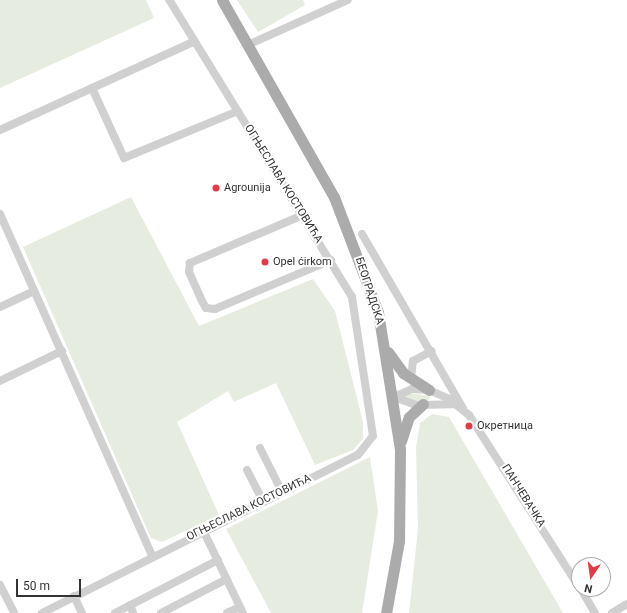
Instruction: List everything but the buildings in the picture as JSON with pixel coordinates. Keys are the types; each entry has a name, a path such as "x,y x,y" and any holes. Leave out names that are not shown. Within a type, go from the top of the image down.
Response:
{"main road":[{"name":"БЕОГРАДСКА","path":"222,0 250,44 339,208 374,302 385,347 394,397 400,449 399,540 386,613"},
{"path":"385,347 411,379 429,390"},
{"path":"400,449 409,417 423,404"}],"street":[{"name":"ОГЊЕСЛАВА КОСТОВИЋА","path":"42,613 152,555 358,455 373,436 352,298 331,260 170,0"},
{"path":"250,44 348,0"},
{"path":"0,130 195,41"},
{"path":"92,88 124,158 238,111"},
{"path":"0,214 152,555"},
{"path":"303,215 190,263 189,272 206,308 215,309 331,260"},
{"name":"ПАНЧЕВАЧКА","path":"362,234 432,351 463,409 492,445 571,573"},
{"path":"0,307 35,291"},
{"path":"0,381 62,351"},
{"path":"411,379 413,361 432,351"},
{"path":"394,397 406,390 429,390"},
{"name":"ПАНЧЕВАЧКА","path":"429,390 463,409"},
{"path":"394,397 423,404 456,404"},
{"path":"260,448 282,492"},
{"path":"247,470 263,501"},
{"path":"203,530 242,610 227,613"},
{"path":"115,613 132,609 218,560"},
{"path":"161,613 227,579"},
{"path":"0,585 14,613"},
{"path":"74,596 82,613"},
{"name":"ПАНЧЕВАЧКА","path":"585,597 595,613"},
{"path":"612,613 627,604"}],"shaded area":[{"path":"0,0 146,0 154,18 0,88"},
{"path":"237,0 303,0 305,5 258,32"},
{"path":"131,197 199,326 313,279 335,311 363,422 363,439 353,450 315,465 276,383 234,402 228,391 177,422 219,515 162,542 151,538 23,247"},
{"path":"408,393 430,396 429,400 415,401 405,398 403,394"},
{"path":"432,414 449,417 563,613 409,613 418,529 416,447 420,423"},
{"path":"370,457 378,511 362,613 271,613 226,529"}],"place":[{"name":"Agrounija","path":"216,188"},
{"name":"Opel ćirkom","path":"265,262"},
{"name":"Окретница","path":"469,426"}]}
